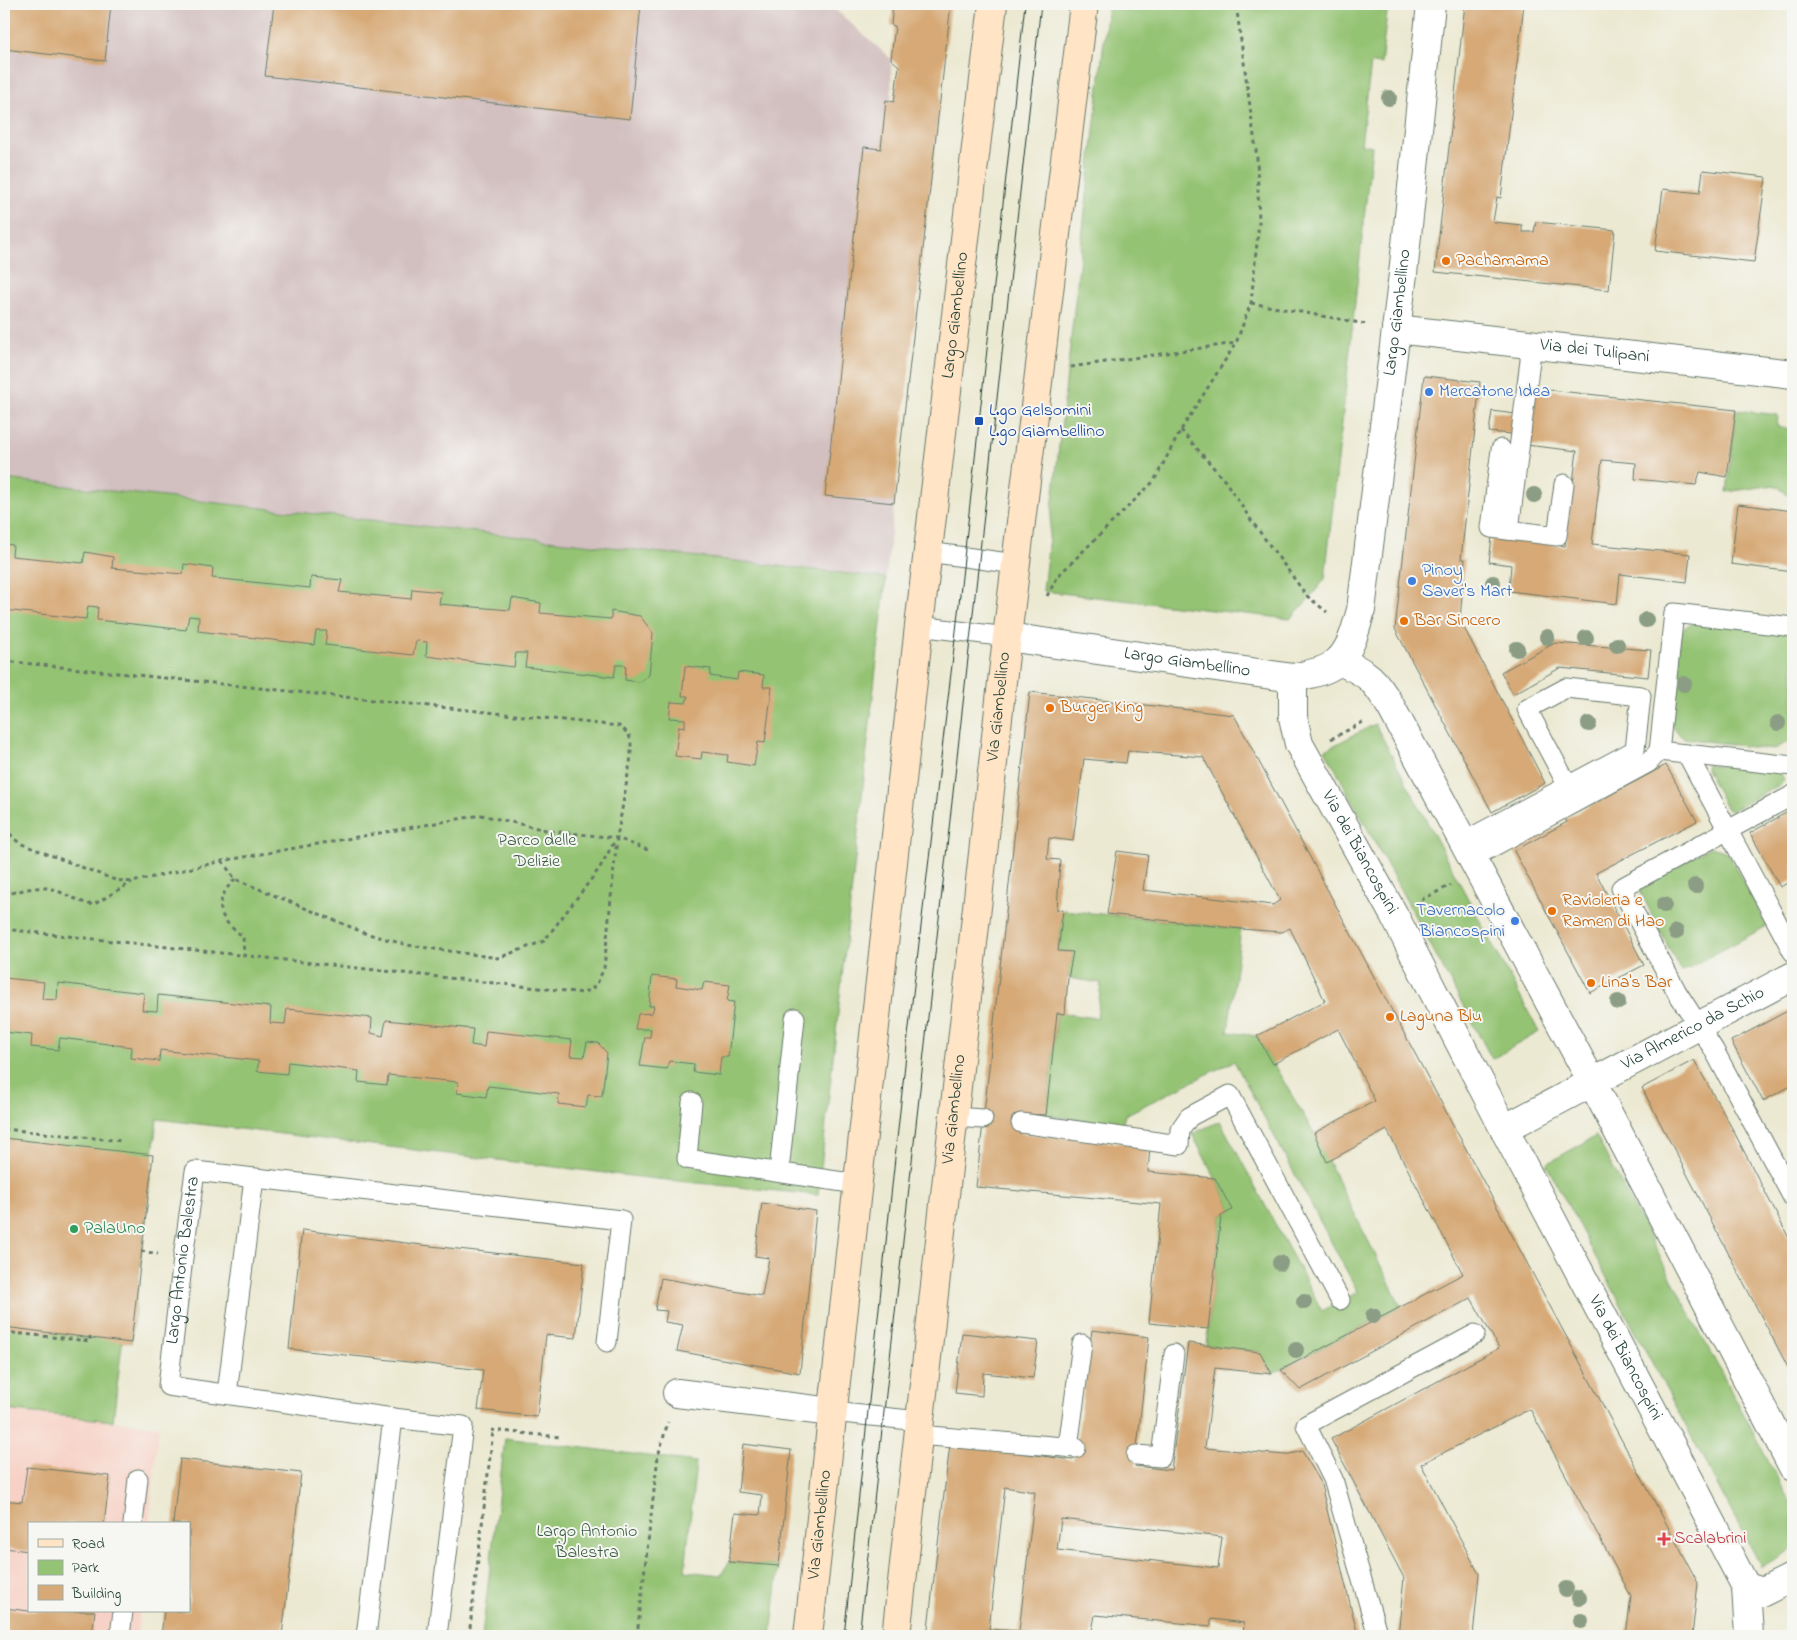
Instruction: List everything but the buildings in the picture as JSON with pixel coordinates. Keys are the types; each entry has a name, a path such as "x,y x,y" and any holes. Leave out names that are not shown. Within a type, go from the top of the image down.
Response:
{"street":[{"name":"Largo Giambellino","path":"919,626 992,4"},
{"path":"1007,637 1084,4"},
{"name":"Largo Giambellino","path":"1007,637 1293,678 1321,671 1338,661 1352,641 1361,610 1396,329 1431,4"},
{"name":"Via dei Tulipani","path":"1396,329 1793,374"},
{"name":"Via Giambellino","path":"808,1636 919,626"},
{"name":"Via Giambellino","path":"896,1636 1007,637"},
{"path":"1338,661 1360,669 1379,687 1592,1082 1793,1467"},
{"name":"Via dei Biancospini","path":"1293,678 1293,717 1299,744 1394,915 1504,1129 1746,1587"},
{"name":"Via Almerico da Schio","path":"1592,1082 1793,976"},
{"path":"1504,1129 1592,1082"},
{"path":"677,1393 832,1412"},
{"path":"1749,1636 1746,1587 1763,1592 1793,1577"}],"lane":[{"path":"1509,530 1532,344"},
{"path":"1500,449 1491,528 1557,536 1564,484"},
{"path":"928,552 1016,564"},
{"path":"1471,857 1648,763 1659,751 1674,613 1793,626"},
{"name":"Via Giambellino","path":"919,626 1007,637"},
{"path":"1471,857 1568,786 1635,750 1641,696 1566,688 1527,709 1568,786"},
{"path":"1659,751 1793,766"},
{"path":"1687,754 1793,952"},
{"path":"1793,795 1621,888 1677,992 1714,1050 1793,1198"},
{"path":"779,1172 795,1018"},
{"path":"1021,1123 1179,1144 1180,1130 1189,1117 1230,1094 1340,1300"},
{"path":"692,1102 687,1159 857,1184"},
{"path":"953,1116 983,1119"},
{"name":"Largo Antonio Balestra","path":"254,1178 195,1171 168,1386 463,1426"},
{"path":"226,1394 254,1178 621,1220 607,1342"},
{"path":"1378,1636 1333,1479 1306,1425 1475,1334"},
{"path":"832,1412 919,1428 1072,1448 1082,1344"},
{"path":"1136,1455 1161,1458 1174,1354"},
{"path":"366,1636 393,1418"},
{"path":"437,1636 463,1426"},
{"path":"133,1522 138,1479"},
{"path":"120,1636 123,1612"}],"path":[{"path":"1047,596 1058,576 1154,481 1181,430 1236,343 1250,303 1259,222 1257,158 1236,4"},
{"path":"1250,303 1366,324"},
{"path":"1068,367 1236,343"},
{"path":"1181,430 1225,481 1307,596 1327,612"},
{"path":"4,661 619,726 629,734 631,744 631,757 617,838 604,968 596,986 584,993 4,929"},
{"path":"1324,743 1370,718"},
{"path":"4,896 34,888 54,889 77,901 93,905 132,882 222,861 481,815 550,831 617,838 650,851"},
{"path":"4,828 19,843 115,880 132,882"},
{"path":"222,861 235,879 302,908 374,935 407,945 498,958 544,941 599,869 617,838"},
{"path":"1394,915 1471,857"},
{"path":"235,879 225,889 220,904 222,916 231,929 244,936 244,956"},
{"path":"4,1129 123,1141"},
{"path":"4,1332 90,1341 90,1336"},
{"path":"637,1636 658,1456 677,1393"},
{"path":"463,1426 493,1431 560,1437"},
{"path":"469,1636 493,1431"}],"shaded area":[{"path":"4,4 829,4 891,59 896,488 886,578 4,479"},
{"path":"4,1410 159,1426 149,1522 28,1522 28,1612 140,1612 137,1636 4,1636"}],"green space":[{"path":"1108,4 1388,4 1381,64 1371,63 1361,144 1372,146 1325,579 1290,619 1043,591"},
{"path":"1736,410 1778,415 1777,427 1793,429 1793,445 1788,446 1786,464 1793,467 1793,498 1774,485 1727,492"},
{"name":"Parco delle Delizie","path":"4,479 886,578 818,1195 647,1178 157,1119 131,1343 123,1341 122,1344 113,1421 4,1410"},
{"path":"1701,622 1793,633 1793,735 1788,742 1772,750 1684,738 1675,730 1669,718 1681,631 1688,625"},
{"path":"1375,724 1539,1032 1492,1059 1325,750"},
{"path":"1707,764 1781,773 1784,780 1781,784 1731,811 1727,809 1706,769"},
{"path":"1710,847 1722,850 1729,855 1767,926 1681,972 1638,887"},
{"path":"1063,910 1241,929 1228,1032 1257,1036 1314,1133 1401,1306 1272,1374 1260,1352 1206,1345 1221,1216 1232,1210 1192,1134 1220,1121 1322,1311 1358,1292 1234,1061 1125,1115 1122,1126 1046,1115 1057,1013 1097,1018 1101,983 1068,978 1073,952 1058,951"},
{"path":"1596,1136 1793,1508 1793,1549 1761,1567 1546,1164"},
{"name":"Largo Antonio Balestra","path":"505,1438 696,1462 685,1571 721,1575 729,1562 779,1566 771,1636 482,1636"}],"tram line":[{"path":"844,1636 908,1036 956,631 1025,4"},
{"path":"859,1636 1041,4"}],"place":[{"name":"Pachamama","path":"1446,261"},
{"name":"Mercatone Idea","path":"1429,392"},
{"name":"L.go Gelsomini L.go Giambellino","path":"979,421"},
{"name":"Pinoy Saver's Mart","path":"1412,581"},
{"name":"Bar Sincero","path":"1404,621"},
{"name":"Burger King","path":"1050,708"},
{"name":"Ravioleria e Ramen di Hao","path":"1552,911"},
{"name":"Tavernacolo Biancospini","path":"1515,921"},
{"name":"Lina's Bar","path":"1591,983"},
{"name":"Laguna Blu","path":"1390,1017"},
{"name":"PalaUno","path":"74,1229"},
{"name":"Scalabrini","path":"1664,1539"}]}
